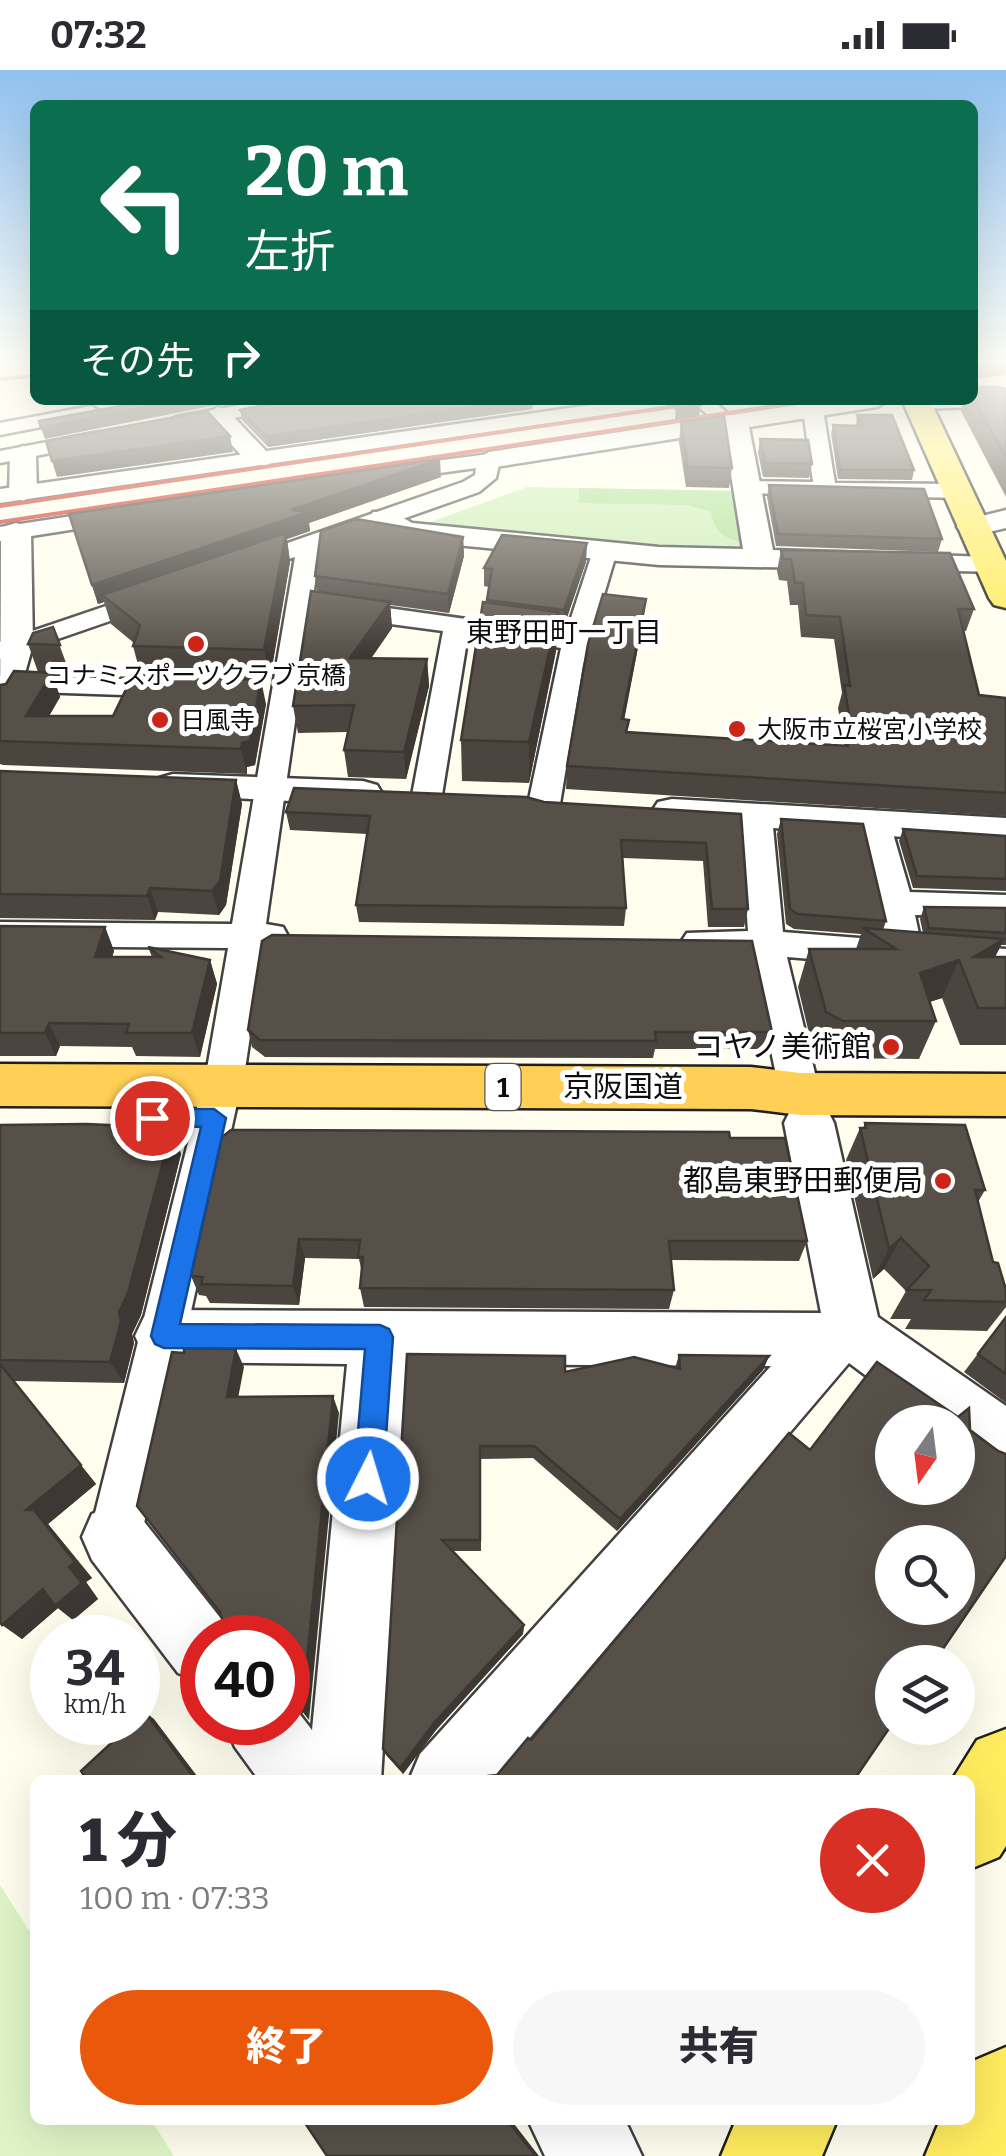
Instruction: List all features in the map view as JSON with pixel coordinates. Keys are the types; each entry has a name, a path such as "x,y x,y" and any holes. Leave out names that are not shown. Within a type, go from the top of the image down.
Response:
{"highway":[{"name":"京阪国道","path":"0,1085 218,1102 804,1109 1006,1124"},
{"name":"京阪国道","path":"804,1109 1006,1094"},
{"name":"京阪国道","path":"0,1114 54,1118 218,1102"}],"main road":[{"path":"945,461 1006,598"},
{"path":"975,1820 1006,1769"},
{"path":"973,2156 1006,2094"},
{"path":"768,2156 787,2125"}],"street":[{"path":"11,461 12,494 236,461"},
{"path":"261,461 276,483"},
{"path":"372,475 479,461"},
{"path":"220,574 314,534 382,518 471,487 485,478 490,461"},
{"path":"741,461 760,559"},
{"path":"821,461 826,490"},
{"path":"747,488 959,491"},
{"path":"149,512 8,533 3,691 210,690"},
{"path":"382,518 405,531 605,551 991,566"},
{"path":"972,527 1006,519"},
{"path":"180,1621 115,1537 218,1102 314,534"},
{"path":"133,785 526,801 605,551"},
{"path":"5,648 185,586"},
{"path":"300,604 576,642"},
{"path":"427,795 457,625"},
{"path":"249,691 286,692"},
{"path":"641,809 1006,830"},
{"path":"756,816 766,943 804,1109 843,1336"},
{"path":"874,823 896,902 904,954"},
{"path":"896,902 1006,906"},
{"path":"0,934 308,936"},
{"path":"664,942 766,943 1006,962"},
{"path":"164,1336 843,1336 1006,1444"},
{"path":"450,1775 843,1336"},
{"path":"344,1775 380,1337"},
{"path":"278,1745 301,1775"},
{"path":"575,2125 598,2156"}],"green space":[{"path":"527,487 735,491 744,550 739,554 439,530 425,524"},
{"path":"579,488 735,491 743,543 721,533 711,512 688,505 579,503"},
{"path":"0,1885 30,1932 30,2125 154,2125 174,2156 0,2156"}],"building":[{"path":"433,461 291,510 308,512 92,585 69,514"},
{"path":"687,461 731,461 732,468 688,467"},
{"path":"812,461 812,464 765,463"},
{"path":"839,461 911,461 914,470 840,470"},
{"path":"769,485 924,489 942,539 778,534"},
{"path":"356,519 463,537 448,594 315,576 321,531"},
{"path":"286,533 264,650 133,646 140,625 102,595"},
{"path":"502,535 587,543 564,610 487,600 492,569 484,568"},
{"path":"781,550 950,553 974,609 958,609 979,695 1006,698 1006,793 567,766 588,644 603,594 646,599 622,719 629,720 626,732 848,746 846,738 853,739 844,685 850,686 840,617 806,615 803,583 795,583 791,559 783,559"},
{"path":"311,591 390,602 350,658 427,659 404,752 344,750 354,705 293,706"},
{"path":"483,602 558,612 529,742 461,740"},
{"path":"53,627 60,645 28,644 33,633"},
{"path":"14,671 52,673 26,716 113,716 133,675 261,680 250,741 242,743 241,749 0,741 0,685 6,684"},
{"path":"0,771 236,780 220,881 212,891 150,888 147,896 0,894"},
{"path":"294,788 526,797 544,802 741,814 748,909 712,909 706,843 621,840 626,908 356,905 370,816 286,812"},
{"path":"781,819 863,824 886,921 798,914 790,909"},
{"path":"903,829 1006,836 1006,879 917,876"},
{"path":"924,907 1006,908 1006,933 929,928"},
{"path":"0,926 105,927 95,957 161,957 148,947 210,960 192,1033 126,1033 129,1024 49,1023 45,1033 0,1033"},
{"path":"863,928 1004,939 974,957 1006,957 1006,1008 978,1008 959,960 920,973 936,1021 843,1021 826,1012 809,949 896,949"},
{"path":"272,935 752,941 772,1032 655,1032 656,1041 260,1040 248,1030 262,941"},
{"path":"865,1123 965,1125 985,1190 975,1190 993,1262 998,1263 1006,1290 1006,1302 924,1300 931,1290 907,1290 929,1266 901,1238 889,1249 860,1128 866,1128"},
{"path":"0,1125 172,1128 128,1293 119,1312 121,1321 110,1362 0,1360"},
{"path":"231,1130 729,1132 730,1138 785,1138 807,1241 669,1241 674,1290 360,1288 360,1240 299,1239 293,1286 201,1284 203,1277 191,1276 222,1137"},
{"path":"1006,1317 1006,1374 978,1354"},
{"path":"184,1348 236,1349 227,1397 333,1396 310,1630 310,1615 221,1615 137,1506 172,1352 184,1353"},
{"path":"407,1354 565,1356 565,1372 634,1357 680,1369 679,1355 769,1356 620,1519 534,1446 480,1446 480,1540 442,1540 524,1625 434,1723 400,1768 383,1749"},
{"path":"877,1362 940,1405 875,1405 875,1505 975,1505 975,1434 1006,1454 1006,1556 975,1602 975,1525 875,1525 875,1625 959,1625 946,1645 875,1645 878,1745 857,1775 497,1775 528,1738 531,1740 789,1433 810,1450"},
{"path":"0,1364 81,1465 26,1510 34,1510 75,1562 69,1567 82,1583 55,1606 43,1589 2,1625 0,1622"},
{"path":"160,1732 192,1775 84,1775 81,1771 109,1745 160,1745"},
{"path":"306,2125 511,2125 536,2156 327,2156"}],"railway":[{"path":"0,506 302,461"},
{"path":"0,522 405,461"}],"place":[{"name":"コナミスポーツクラブ京橋","path":"196,644"},
{"name":"日風寺","path":"160,720"},
{"name":"大阪市立桜宮小学校","path":"737,729"},
{"name":"コヤノ美術館","path":"891,1047"},
{"name":"都島東野田郵便局","path":"943,1181"}],"district":[{"name":"東野田町一丁目","path":"564,632"}],"route":[{"path":"152,1118 214,1118 164,1336 380,1337 368,1479"}]}
